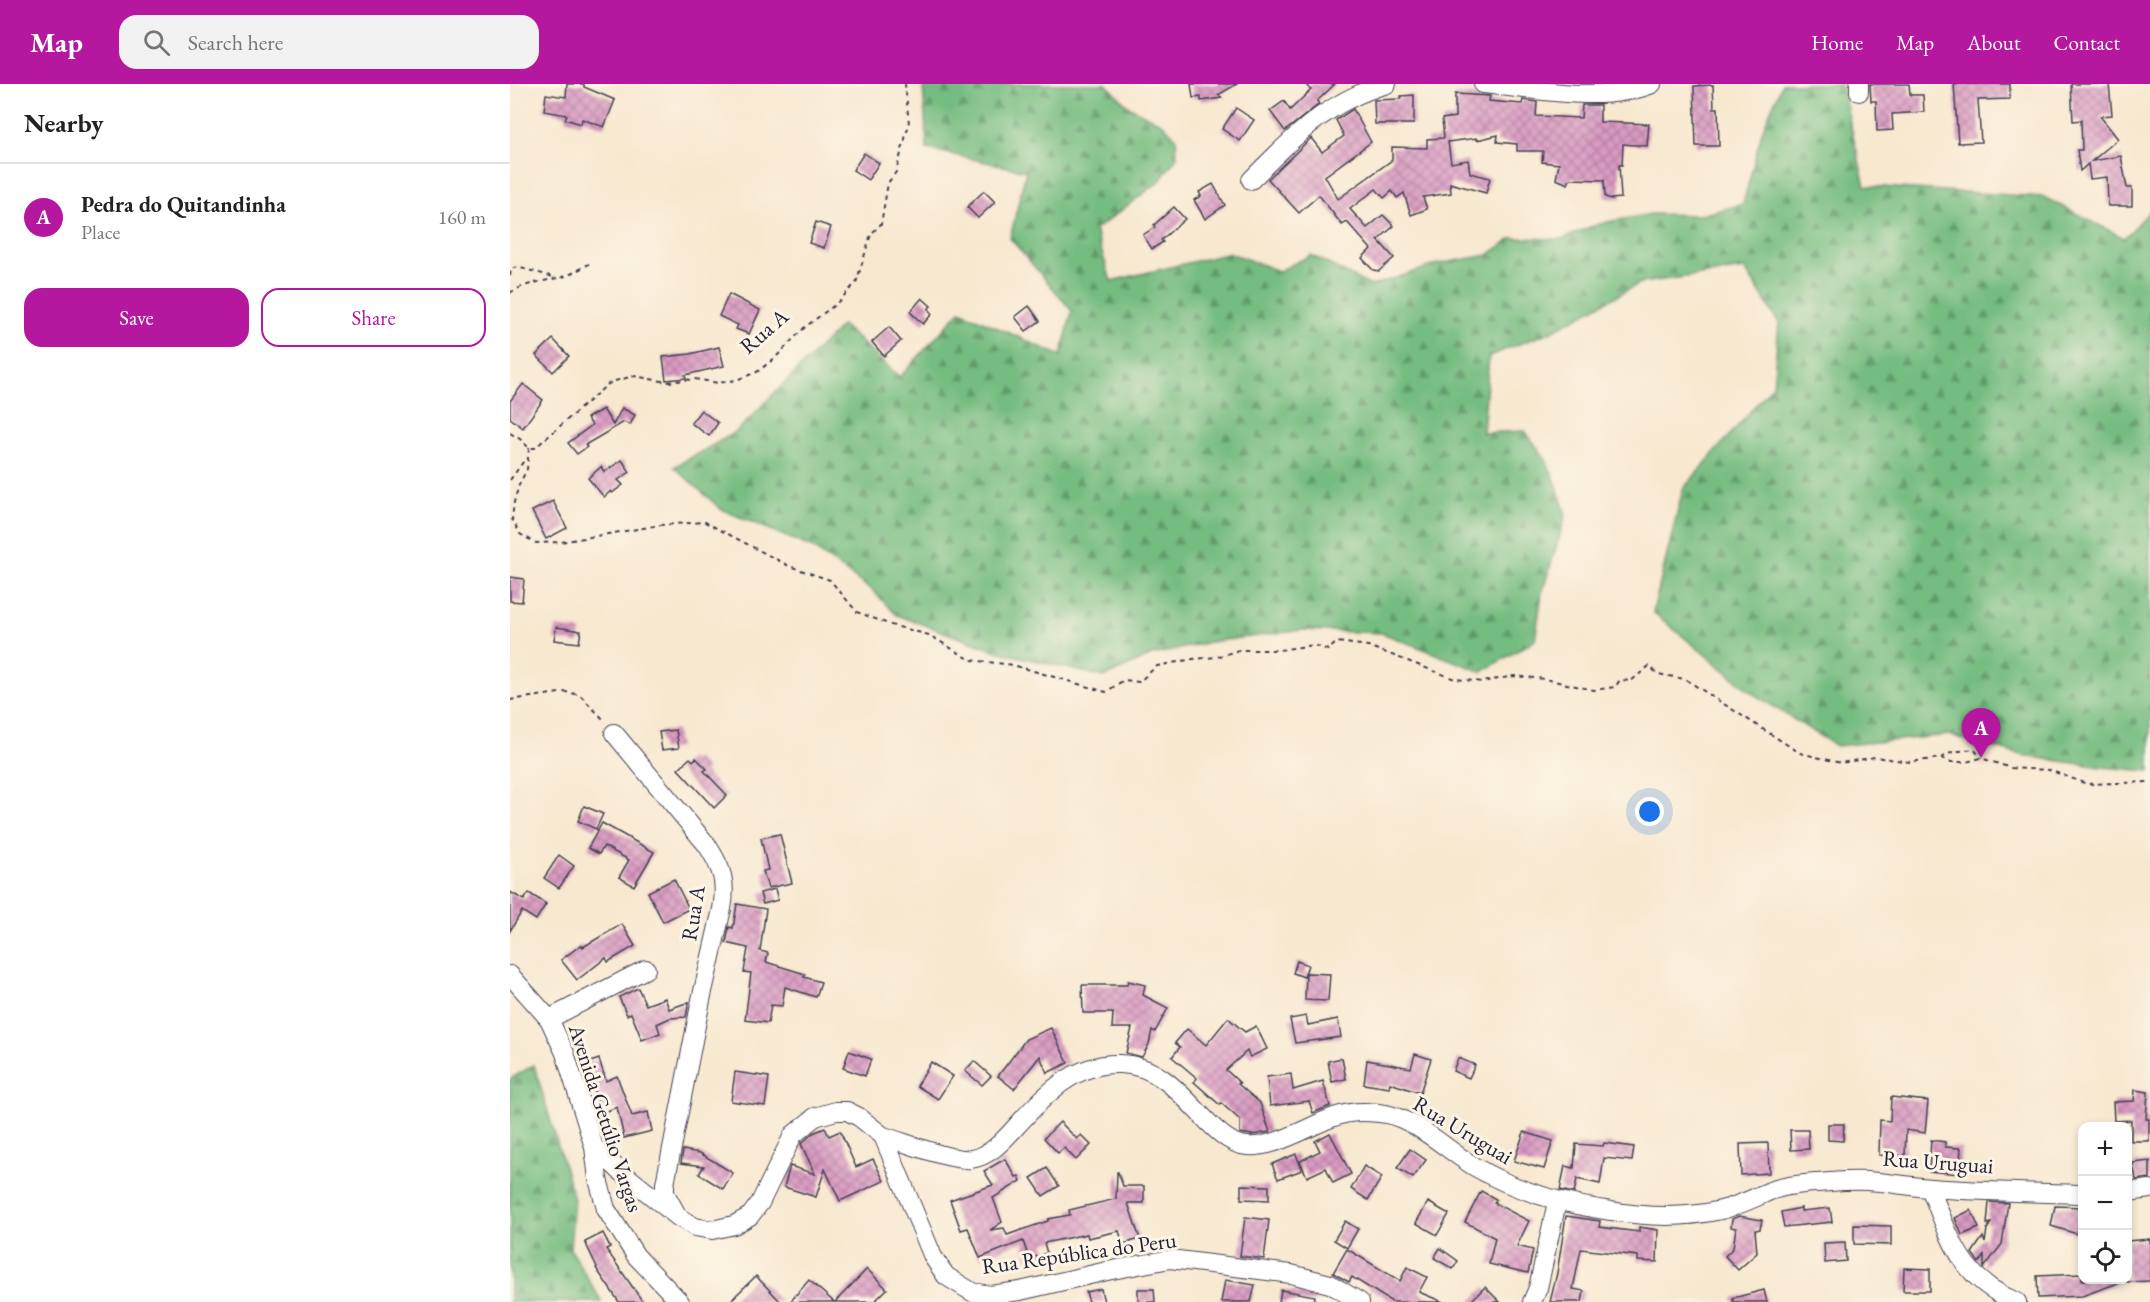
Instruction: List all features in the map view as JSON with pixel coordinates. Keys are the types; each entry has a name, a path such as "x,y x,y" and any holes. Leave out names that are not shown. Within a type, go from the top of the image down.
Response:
{"street":[{"path":"1251,180 1294,136 1332,107 1372,88 1387,84"},
{"path":"1483,84 1601,95 1639,89 1652,84"},
{"name":"Rua A","path":"614,732 707,845 723,874 722,909 703,990 664,1184 678,1217"},
{"path":"549,1019 646,969"},
{"name":"Avenida Getúlio Vargas","path":"510,975 549,1019 565,1053 594,1147 598,1179 606,1209 636,1256 680,1302"},
{"name":"Rua Uruguai","path":"882,1136 939,1153 970,1159 983,1155 999,1145 1030,1111 1065,1079 1101,1064 1124,1064 1141,1067 1160,1075 1213,1128 1227,1139 1240,1145 1250,1146 1285,1138 1336,1116 1358,1112 1389,1114 1424,1133 1503,1183 1557,1202 1614,1212 1693,1215 1723,1209 1773,1190 1809,1184 1865,1180 1930,1188 2078,1194"},
{"name":"Rua República do Peru","path":"594,1147 678,1217 695,1227 712,1230 734,1225 750,1216 760,1203 794,1135 815,1117 825,1113 847,1111 882,1136 933,1257 946,1276 972,1292 990,1295 1020,1291 1107,1271 1170,1260 1291,1274 1330,1284 1360,1302"},
{"path":"1930,1188 1949,1234 1966,1266 1988,1288 2018,1302"},
{"path":"2132,1191 2150,1189"},
{"path":"1532,1302 1538,1288 1557,1202"}],"path":[{"name":"Rua A","path":"529,448 535,448 608,384 615,381 634,376 668,382 695,379 718,383 736,380 757,372 775,358 805,327 836,304 856,283 871,234 881,224 888,183 896,172 909,124 905,84"},
{"path":"510,276 511,269 517,267 554,277 563,277 589,264"},
{"path":"510,293 554,277"},
{"path":"510,433 529,448 527,469 519,485 512,519 520,534 536,543 561,542 660,525 705,522 789,566 830,580 857,612 891,625 929,635 971,660 1013,665 1106,692 1124,680 1139,682 1157,666 1217,657 1239,650 1279,650 1314,645 1328,650 1337,642 1368,646 1455,679 1482,682 1514,676 1545,679 1594,690 1616,687 1620,680 1631,681 1649,666 1658,674 1685,679 1800,753 1841,763 1875,757 1910,762 1941,758 1953,752 1974,749 1981,758"},
{"path":"510,480 528,456"},
{"path":"510,700 566,692 580,695 593,706 614,732"},
{"path":"1941,758 1951,762 1966,762 1981,758 2011,768 2049,770 2087,784 2150,782"}],"green space":[{"path":"945,84 1106,84 1128,106 1163,124 1176,138 1177,157 1159,182 1095,230 1111,281 1230,253 1279,271 1311,255 1371,286 1438,264 1488,255 1512,238 1563,239 1608,222 1651,214 1701,215 1743,204 1762,131 1782,84 1841,84 1865,186 2044,197 2124,238 2150,211 2150,771 2025,756 1949,735 1836,746 1752,693 1653,612 1683,489 1773,385 1779,323 1745,269 1640,283 1550,332 1489,356 1483,433 1525,431 1545,458 1566,515 1542,593 1535,640 1482,672 1382,633 1302,630 1210,642 1152,655 1104,677 996,651 897,615 874,592 813,548 721,509 674,467 736,432 842,325 900,377 960,311 1061,356 1072,311 1010,238 1026,171 927,149 923,87"},
{"path":"534,1065 574,1199 570,1249 602,1302 510,1302 510,1079"}],"building":[{"path":"567,84 584,84 584,87 615,100 604,127 582,119 581,124 565,119 567,115 544,111 546,94 566,97"},
{"path":"1191,84 1237,84 1218,95 1222,98 1201,101 1201,97 1193,98"},
{"path":"1305,84 1335,84 1317,101 1319,104 1285,131 1270,111 1284,101 1290,110 1311,90"},
{"path":"1870,84 1909,84 1910,95 1923,95 1924,112 1892,114 1893,130 1877,131 1876,101 1871,101"},
{"path":"1954,84 2010,84 2010,99 1978,100 1981,142 1958,143"},
{"path":"2071,84 2109,84 2112,115 2100,116 2118,139 2092,161 2121,156 2127,188 2132,188 2132,206 2108,206 2107,177 2090,179 2088,164 2080,171 2077,150 2082,150 2081,120 2073,121"},
{"path":"1713,85 1714,108 1718,108 1719,146 1696,146 1694,86"},
{"path":"1455,94 1490,96 1489,101 1522,104 1523,100 1537,102 1536,116 1581,118 1582,105 1600,105 1600,122 1649,124 1647,146 1623,144 1622,165 1619,165 1621,198 1611,199 1605,197 1604,180 1570,179 1568,184 1556,179 1559,164 1542,162 1543,151 1517,151 1517,144 1497,142 1498,135 1477,140 1477,138 1448,142 1451,163 1468,160 1470,173 1490,178 1486,193 1450,183 1451,193 1423,197 1427,209 1411,215 1404,193 1397,198 1392,191 1384,198 1376,189 1350,209 1367,228 1383,215 1394,226 1378,240 1394,258 1379,271 1373,270 1362,258 1371,249 1347,222 1342,225 1319,195 1299,213 1268,179 1311,138 1322,152 1344,136 1336,120 1353,109 1371,142 1325,176 1338,199 1392,160 1392,147 1427,148 1427,139 1444,138 1442,119 1455,117"},
{"path":"1414,95 1414,124 1375,124 1374,100 1401,99 1401,96"},
{"path":"1236,108 1254,120 1240,141 1222,129"},
{"path":"864,153 879,163 868,180 853,170"},
{"path":"1213,184 1225,205 1205,219 1194,200 1201,196 1199,192"},
{"path":"984,191 995,202 978,218 967,207"},
{"path":"1174,207 1185,219 1161,240 1163,242 1152,249 1143,235 1155,227 1154,225"},
{"path":"816,222 831,227 824,248 809,243"},
{"path":"729,294 760,310 749,334 736,329 738,325 719,316"},
{"path":"922,298 931,306 928,309 932,314 923,324 910,312"},
{"path":"1029,306 1040,321 1026,331 1015,317"},
{"path":"889,327 901,341 884,356 872,342"},
{"path":"553,339 569,356 553,372 536,355"},
{"path":"719,347 724,366 685,375 686,378 666,380 663,357"},
{"path":"523,384 543,400 523,428 510,418 510,401"},
{"path":"622,408 635,415 630,425 624,422 585,445 587,447 577,454 568,443 592,425 587,418 603,409 613,425"},
{"path":"701,410 718,423 709,436 691,423"},
{"path":"622,460 630,472 618,480 623,485 604,497 588,478 601,467 604,472"},
{"path":"553,501 567,528 546,539 532,511"},
{"path":"510,577 524,579 522,602 510,601"},
{"path":"556,627 581,631 579,643 554,640"},
{"path":"676,730 679,748 662,750 659,732"},
{"path":"690,758 693,761 696,758 707,769 704,771 727,795 714,808 678,769"},
{"path":"584,806 603,814 596,829 578,821"},
{"path":"602,823 654,852 634,886 619,877 629,860 604,846 599,854 588,848"},
{"path":"780,834 792,883 768,888 763,871 768,870 761,838"},
{"path":"559,855 574,866 559,888 544,878"},
{"path":"674,879 689,909 663,922 648,892"},
{"path":"775,889 778,900 763,904 760,893"},
{"path":"510,892 524,900 529,893 546,904 536,920 522,911 510,931"},
{"path":"737,904 766,909 760,951 768,953 766,962 805,974 804,977 821,982 816,997 785,987 782,1006 771,1005 768,1023 745,1020 751,973 744,972 748,948 726,943 729,927 733,928"},
{"path":"622,924 635,946 608,962 606,958 577,980 561,960 581,945 583,947"},
{"path":"1297,961 1308,965 1304,977 1293,973"},
{"path":"1306,973 1330,974 1328,1001 1305,1000"},
{"path":"1128,981 1145,985 1143,995 1168,1008 1155,1032 1152,1030 1149,1044 1142,1057 1126,1053 1132,1028 1112,1028 1113,1013 1083,1013 1082,985 1127,985"},
{"path":"638,988 646,1005 665,998 669,1009 689,1002 686,1017 670,1018 657,1024 660,1033 642,1040 631,1013 627,1015 619,997"},
{"path":"1306,1016 1308,1025 1338,1019 1341,1037 1295,1043 1290,1019"},
{"path":"1228,1018 1245,1032 1256,1026 1267,1049 1250,1057 1247,1051 1226,1070 1260,1103 1270,1132 1252,1135 1240,1133 1240,1120 1194,1082 1197,1078 1172,1057 1180,1047 1175,1043 1187,1029 1206,1045"},
{"path":"1051,1028 1068,1063 1047,1073 1040,1056 1014,1089 998,1076 1026,1039"},
{"path":"849,1051 871,1059 865,1076 843,1068"},
{"path":"1415,1054 1431,1059 1420,1093 1390,1083 1389,1088 1364,1084 1367,1060 1411,1068"},
{"path":"1342,1058 1346,1079 1332,1082 1328,1061"},
{"path":"1458,1058 1475,1065 1469,1078 1453,1071"},
{"path":"599,1059 606,1081 617,1076 632,1116 648,1112 652,1131 624,1138 617,1107 602,1113 582,1065"},
{"path":"974,1061 991,1076 982,1085 965,1071"},
{"path":"931,1062 953,1076 938,1099 917,1086"},
{"path":"735,1072 769,1077 765,1106 731,1101"},
{"path":"1291,1074 1293,1090 1323,1081 1330,1106 1313,1113 1309,1101 1270,1106 1267,1077"},
{"path":"2135,1090 2148,1092 2146,1119 2149,1119 2149,1141 2132,1141 2131,1120 2114,1121 2113,1102 2134,1101"},
{"path":"1891,1097 1928,1101 1925,1133 1906,1130 1905,1156 1879,1155 1880,1120 1890,1121"},
{"path":"1060,1122 1077,1139 1081,1135 1091,1145 1076,1160 1064,1148 1058,1153 1044,1138"},
{"path":"1828,1124 1844,1124 1843,1141 1828,1140"},
{"path":"825,1128 829,1136 840,1131 856,1167 873,1159 884,1181 840,1201 825,1169 816,1197 784,1187 790,1166 815,1174 801,1144 813,1133"},
{"path":"1790,1130 1808,1130 1809,1149 1791,1150"},
{"path":"1524,1132 1553,1141 1544,1169 1514,1161"},
{"path":"1330,1133 1351,1174 1333,1183 1326,1168 1307,1177 1300,1161 1320,1151 1315,1141"},
{"path":"1931,1140 1945,1142 1945,1147 1961,1148 1959,1174 1929,1171"},
{"path":"1604,1143 1634,1147 1632,1161 1604,1158 1600,1184 1577,1179 1574,1193 1560,1190 1565,1166 1574,1168 1576,1144 1603,1146"},
{"path":"1768,1143 1769,1173 1741,1175 1740,1144"},
{"path":"1410,1149 1426,1160 1413,1178 1397,1168"},
{"path":"683,1150 700,1153 733,1173 723,1189 699,1174 704,1166 681,1163"},
{"path":"1296,1154 1302,1170 1278,1179 1272,1164"},
{"path":"1005,1159 1021,1181 993,1198 1002,1222 990,1230 1004,1228 1007,1235 1048,1221 1048,1219 1070,1215 1069,1210 1116,1199 1118,1172 1123,1186 1144,1186 1144,1203 1128,1203 1140,1239 1123,1244 1119,1231 1088,1238 1087,1234 1044,1243 1047,1253 1029,1259 1023,1241 980,1258 968,1228 961,1230 950,1200 993,1185 984,1171"},
{"path":"2150,1161 2150,1178 2136,1180 2133,1163"},
{"path":"1364,1166 1382,1177 1368,1200 1351,1189"},
{"path":"1047,1168 1059,1186 1043,1196 1031,1178"},
{"path":"1241,1185 1269,1186 1269,1200 1241,1199"},
{"path":"1481,1191 1496,1199 1494,1203 1529,1221 1517,1246 1533,1250 1528,1273 1489,1264 1495,1238 1465,1222"},
{"path":"1428,1202 1449,1214 1437,1235 1416,1223"},
{"path":"1989,1202 2008,1203 2002,1244 1984,1268 1984,1255 1979,1263 1972,1253 1983,1237 1985,1243 1987,1229 1991,1223 1987,1224"},
{"path":"2055,1206 2078,1207 2077,1234 2051,1226"},
{"path":"1801,1208 1801,1211 1830,1208 1832,1222 1784,1227 1781,1212"},
{"path":"1971,1210 1979,1228 1962,1235 1955,1218"},
{"path":"1566,1216 1600,1221 1599,1227 1639,1232 1639,1227 1658,1230 1657,1262 1638,1261 1638,1256 1581,1249 1573,1289 1584,1291 1582,1302 1550,1302"},
{"path":"1739,1216 1762,1220 1760,1229 1755,1230 1757,1253 1738,1270 1725,1256 1733,1248 1736,1228 1731,1227 1732,1219"},
{"path":"1245,1217 1269,1220 1264,1259 1240,1256"},
{"path":"1345,1221 1358,1229 1347,1248 1334,1240"},
{"path":"1854,1225 1891,1226 1891,1245 1854,1244"},
{"path":"603,1233 610,1247 606,1249 643,1302 619,1302 596,1268 585,1242"},
{"path":"2150,1239 2150,1281 2132,1282 2132,1241"},
{"path":"1845,1242 1846,1261 1825,1263 1824,1243"},
{"path":"1440,1248 1458,1261 1453,1269 1434,1258"},
{"path":"1347,1249 1400,1281 1407,1267 1427,1277 1419,1292 1443,1302 1392,1302 1352,1277 1349,1282 1333,1273"},
{"path":"1904,1268 1930,1269 1930,1291 1903,1291"},
{"path":"867,1269 887,1289 874,1302 835,1302"},
{"path":"2078,1274 2078,1284 2115,1284 2082,1296 2038,1298 2037,1276"},
{"path":"756,1276 781,1302 729,1302"},
{"path":"809,1280 834,1302 790,1302"},
{"path":"1225,1280 1255,1285 1251,1302 1221,1302"},
{"path":"1485,1287 1500,1302 1470,1302"},
{"path":"1101,1289 1104,1302 1089,1302 1086,1292"},
{"path":"1138,1289 1154,1289 1155,1302 1138,1302"},
{"path":"1281,1290 1315,1296 1314,1302 1279,1302"},
{"path":"1764,1290 1767,1302 1733,1302 1733,1298"}],"place":[{"name":"Pedra do Quitandinha","path":"1981,758"}]}
